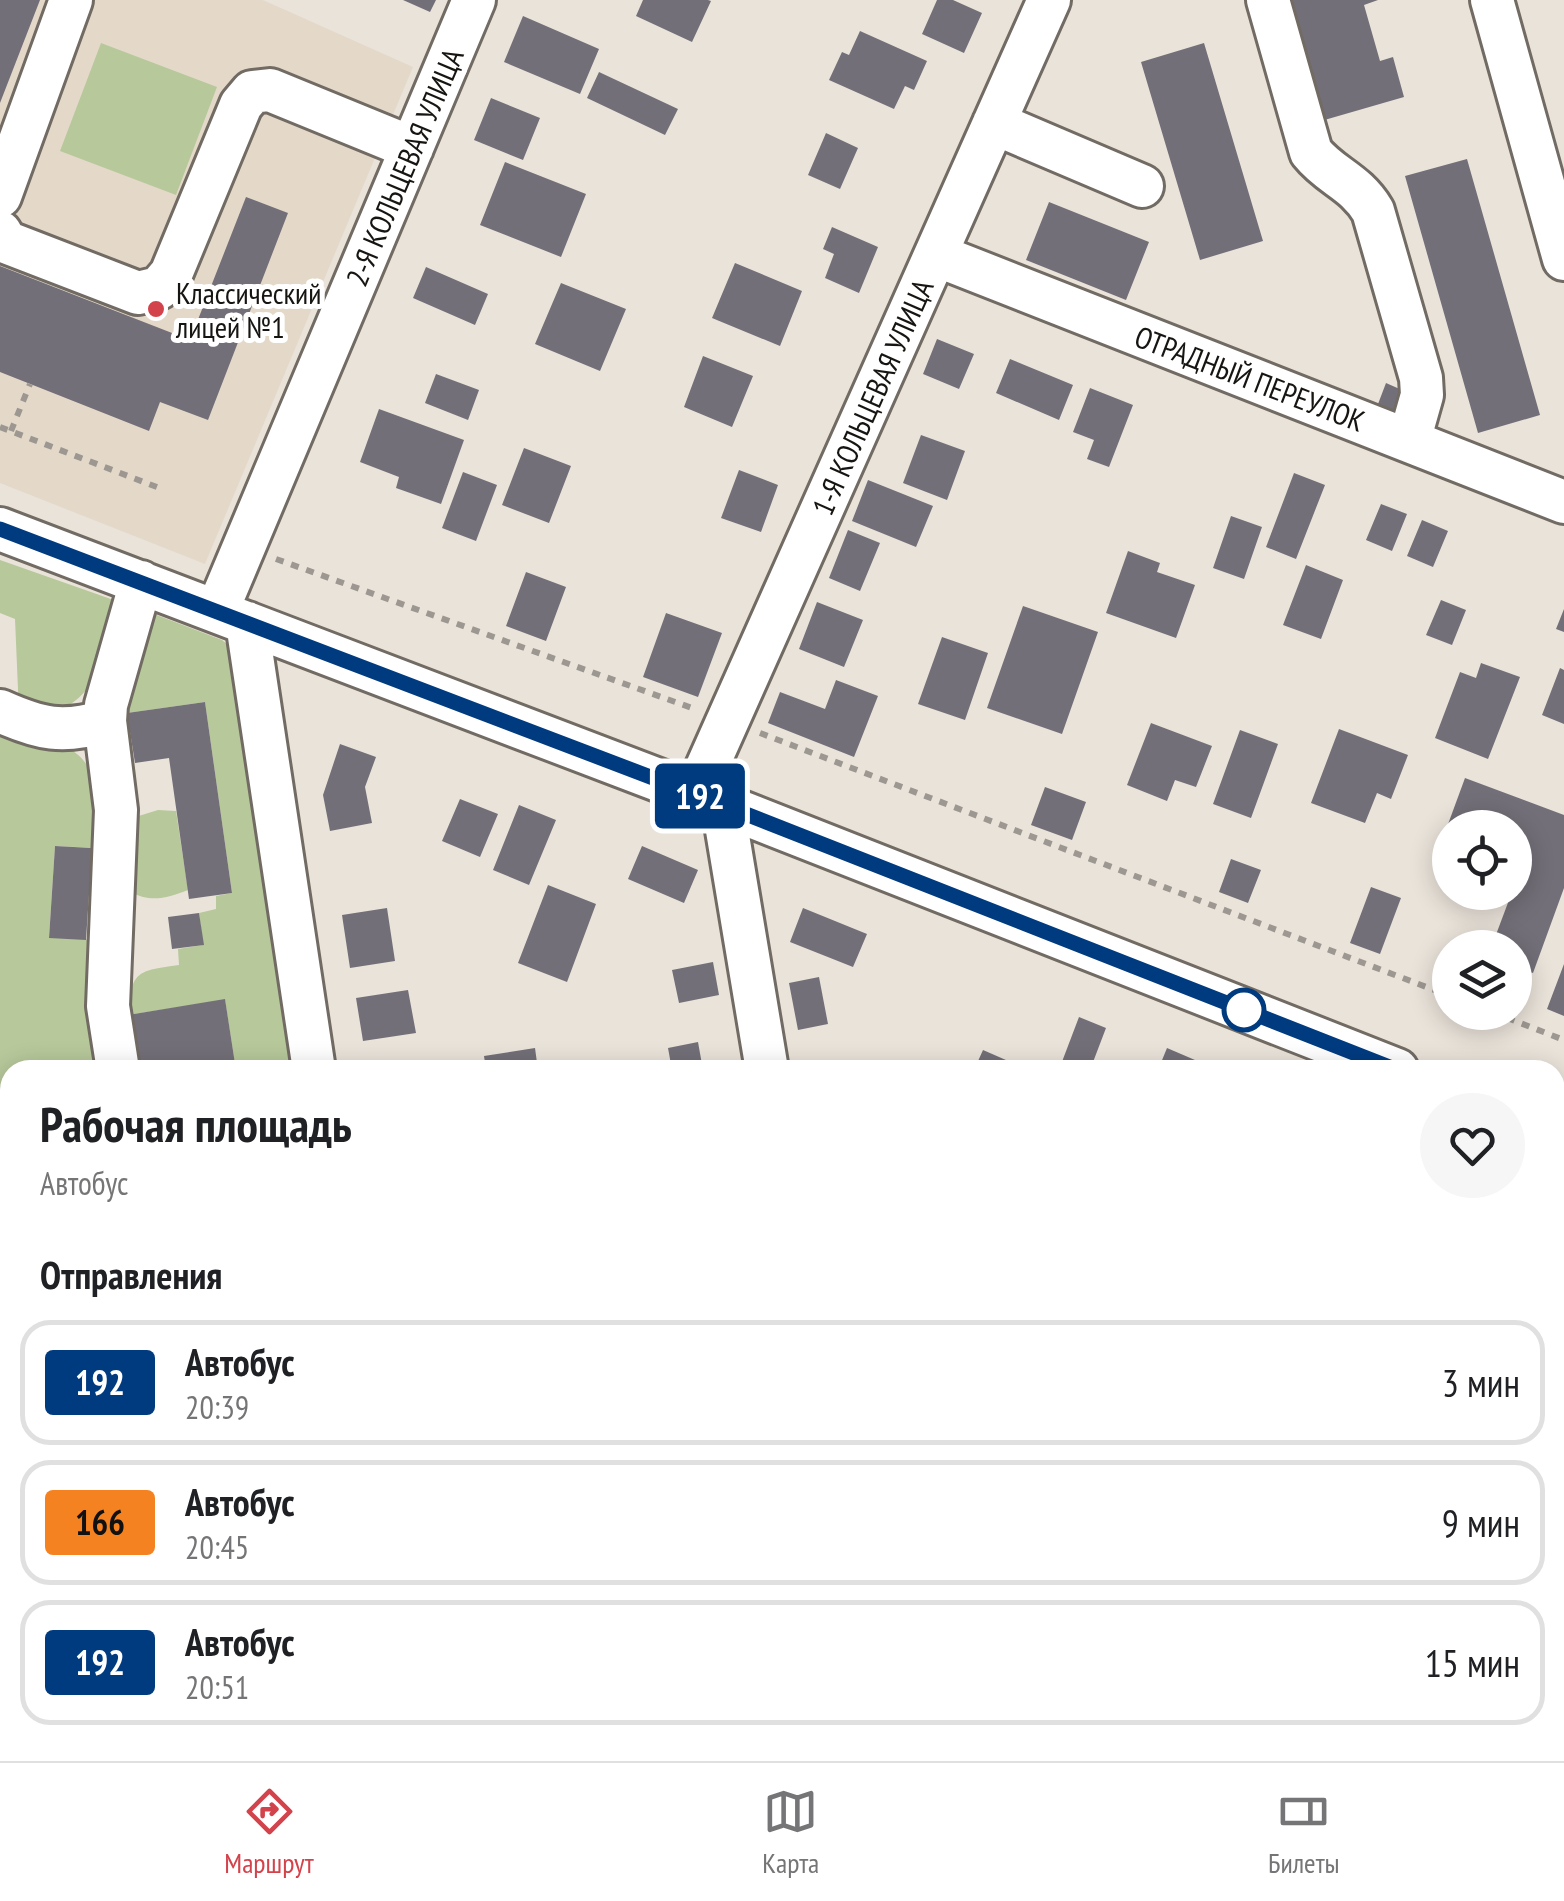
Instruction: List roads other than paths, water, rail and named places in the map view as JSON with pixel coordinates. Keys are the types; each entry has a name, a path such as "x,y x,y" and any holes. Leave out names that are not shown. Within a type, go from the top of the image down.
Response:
{"street":[{"path":"0,196 71,0"},
{"name":"2-Я КОЛЬЦЕВАЯ УЛИЦА","path":"232,617 244,548 474,0"},
{"name":"1-Я КОЛЬЦЕВАЯ УЛИЦА","path":"709,800 727,720 1049,0"},
{"path":"1268,0 1311,152 1362,193 1373,211 1421,378 1422,395 1409,441"},
{"path":"1492,0 1564,259"},
{"path":"0,232 6,242 138,293 159,288 171,274 241,105 252,92 270,90 412,148"},
{"path":"994,122 1142,186"},
{"name":"ОТРАДНЫЙ ПЕРЕУЛОК","path":"936,255 1564,502"},
{"path":"0,529 709,800 1372,1060"},
{"path":"116,1060 108,1006 116,810 106,721 110,690 141,582"},
{"path":"232,617 312,1060"},
{"path":"0,711 53,730 106,721"},
{"path":"709,800 765,1060"}],"place":[{"name":"Классический лицей №1","path":"156,309"}]}
